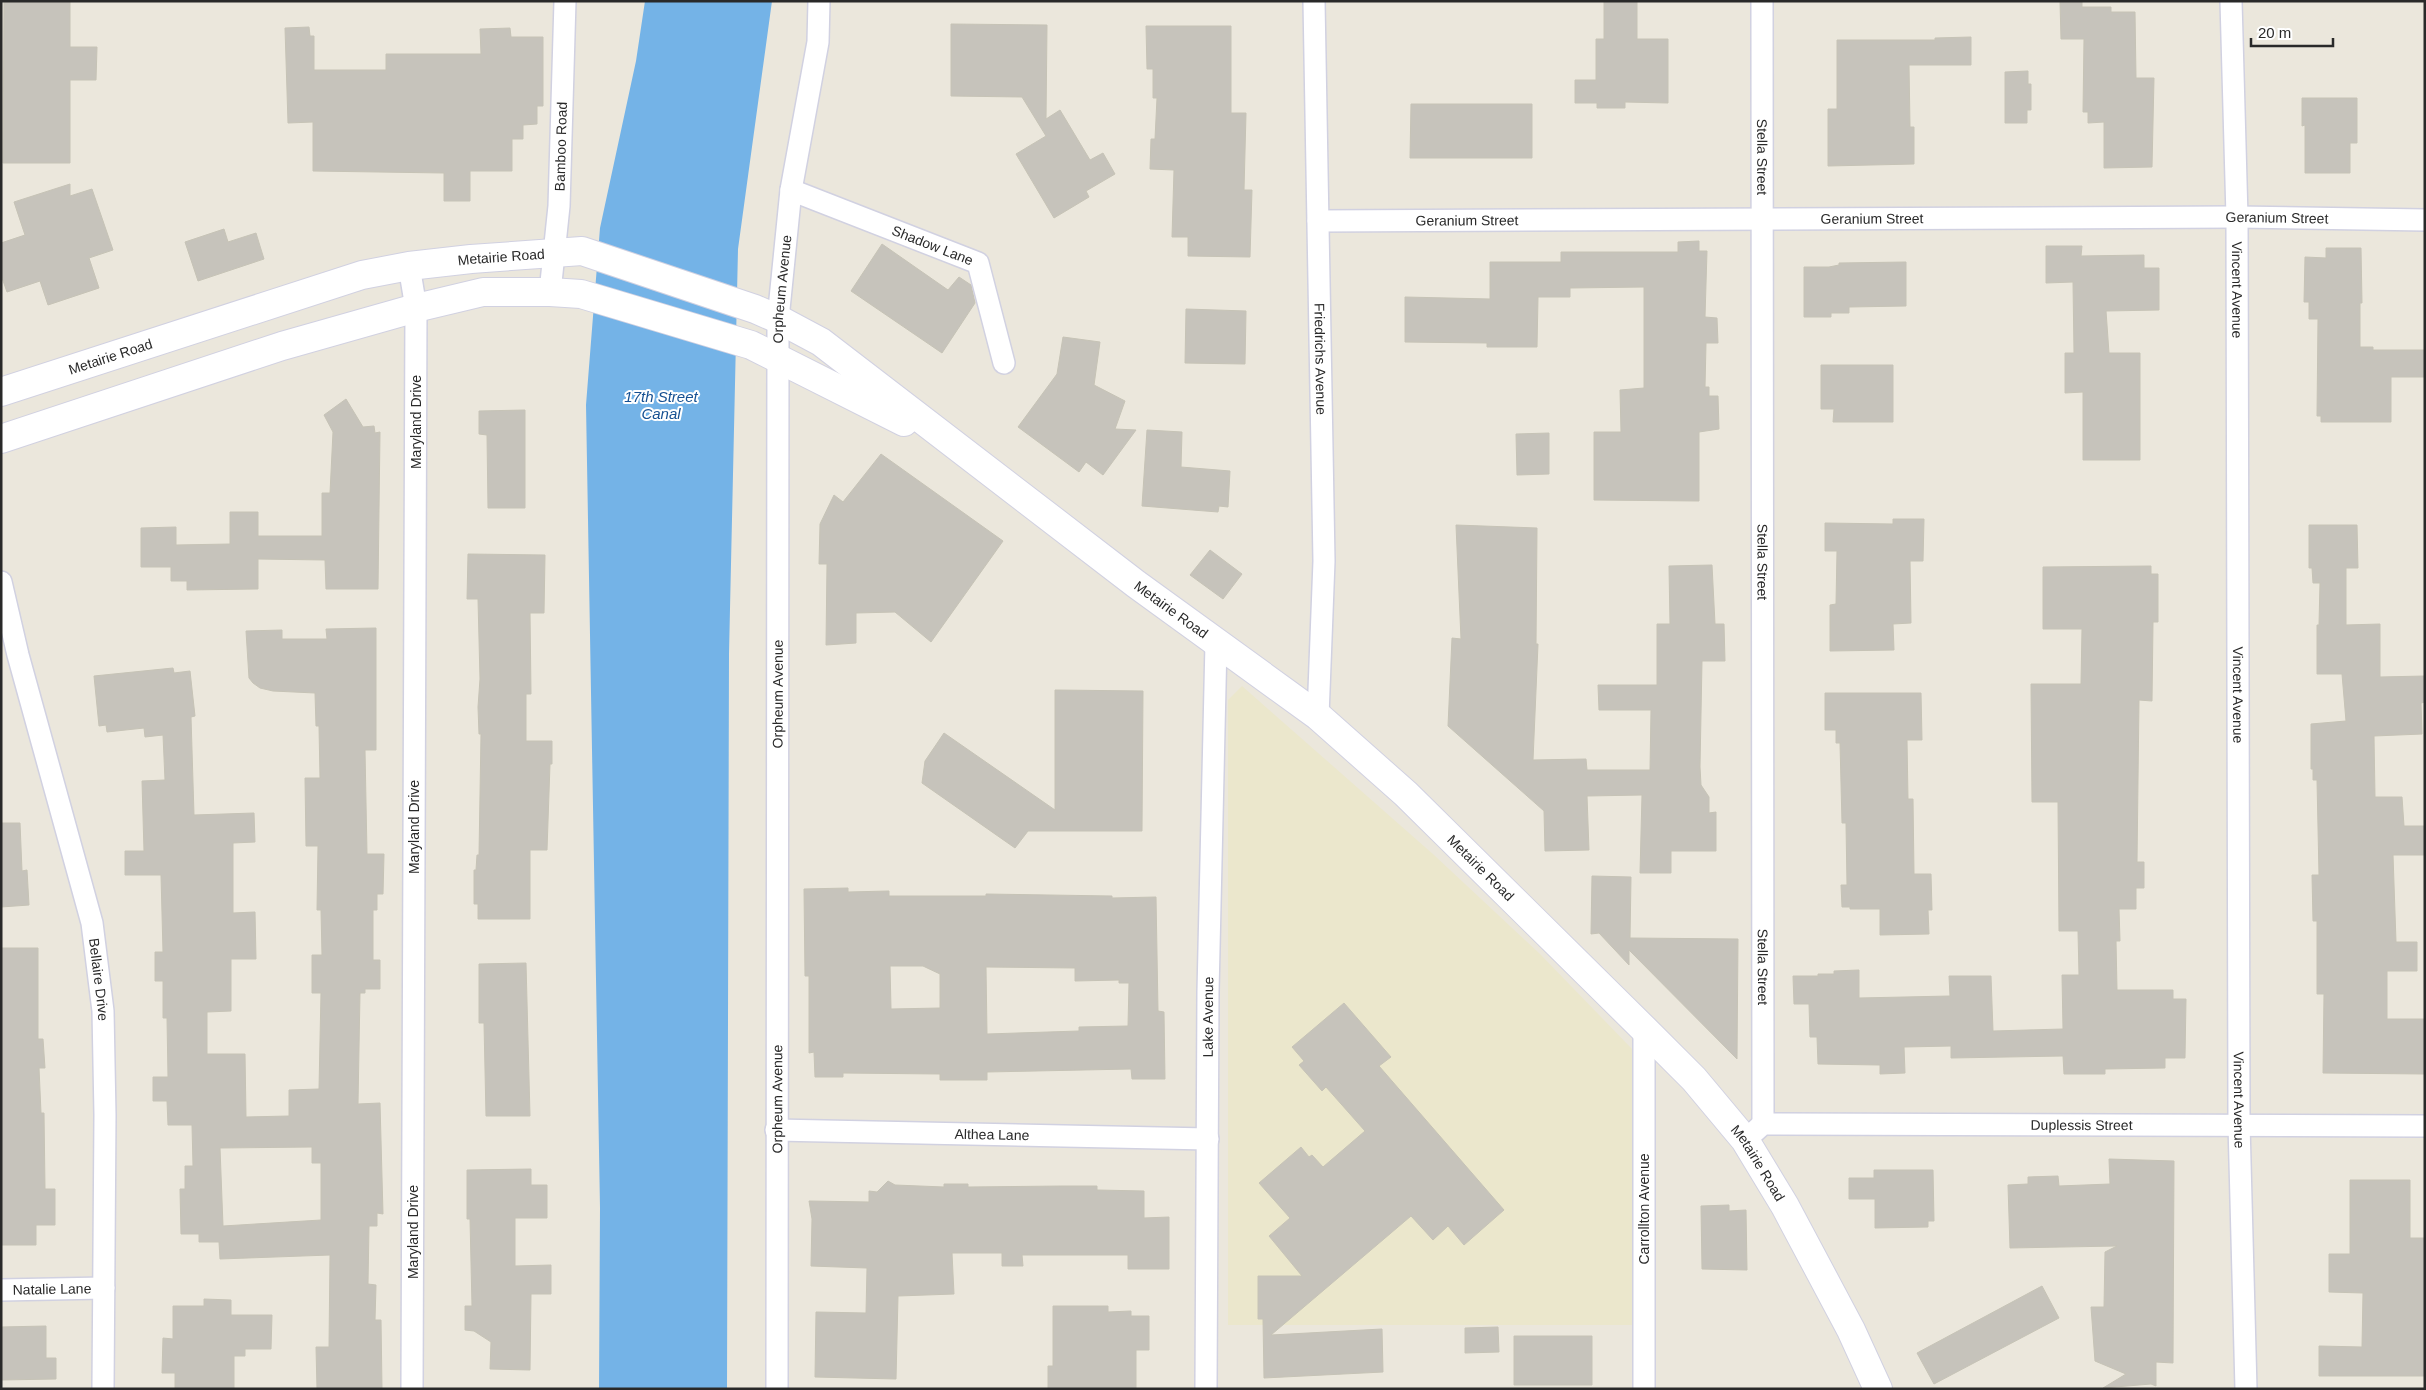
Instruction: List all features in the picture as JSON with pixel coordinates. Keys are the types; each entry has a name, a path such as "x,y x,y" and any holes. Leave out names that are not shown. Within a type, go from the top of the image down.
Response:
{"main road":[{"name":"Metairie Road","path":"1,392 362,276 410,266 471,259 569,252 767,314 821,342 1216,643 1318,716 1406,794 1694,1079 1754,1132 1785,1206 1851,1330 1878,1389"},
{"name":"Metairie Road","path":"1,439 282,346 416,308 483,292 550,292 581,294 751,345 778,357 966,454"}],"street":[{"name":"Bamboo Road","path":"550,292 569,252 559,206 565,1"},
{"name":"Orpheum Avenue","path":"777,1389 778,357 767,314 818,42 819,1"},
{"name":"Friedrichs Avenue","path":"1314,1 1324,561 1318,716"},
{"name":"Stella Street","path":"1754,1132 1762,218 1762,1"},
{"name":"Vincent Avenue","path":"2231,1 2237,217 2239,1124 2246,1389"},
{"name":"Shadow Lane","path":"791,190 978,263 1004,363"},
{"name":"Geranium Street","path":"1318,220 2237,217 2425,220"},
{"name":"Maryland Drive","path":"410,266 416,308 412,1389"},
{"name":"Bellaire Drive","path":"1,582 18,655 92,922 103,1012 105,1115 103,1389"},
{"name":"Lake Avenue","path":"1206,1389 1208,992 1216,643"},
{"name":"Carrollton Avenue","path":"1644,1029 1644,1389"},
{"name":"Duplessis Street","path":"1754,1132 2239,1124 2425,1126"},
{"name":"Althea Lane","path":"776,1130 1208,1139"},
{"name":"Natalie Lane","path":"1,1290 104,1288"}],"shaded area":[{"path":"1242,686 1434,855 1540,954 1633,1050 1635,1325 1228,1325 1228,700"}],"water":[{"name":"17th Street Canal","path":"645,1 772,1 738,249 729,654 727,1389 599,1389 600,1208 586,405 600,228 636,61"}],"building":[{"path":"4,1 70,1 70,47 97,47 96,80 70,80 70,163 3,163"},
{"path":"1604,1 1637,1 1637,39 1668,39 1668,103 1625,102 1625,108 1597,108 1597,103 1575,103 1575,80 1596,80 1596,39 1604,39"},
{"path":"2060,1 2082,1 2082,7 2111,7 2111,12 2135,12 2136,78 2154,78 2152,167 2104,168 2104,122 2088,123 2088,112 2083,112 2084,39 2061,39"},
{"path":"951,24 1047,25 1046,119 1060,110 1090,160 1103,153 1115,174 1086,191 1089,197 1054,218 1016,154 1046,136 1022,97 951,96"},
{"path":"1146,26 1231,26 1231,113 1246,113 1244,190 1252,190 1250,257 1188,256 1188,237 1172,237 1174,170 1150,169 1151,139 1155,139 1157,98 1153,98 1153,69 1147,69"},
{"path":"309,27 310,36 314,36 314,70 386,70 386,54 481,54 480,29 510,28 511,37 543,37 543,106 537,106 537,124 523,125 523,139 512,139 512,171 470,171 470,201 444,201 444,173 313,171 313,122 288,123 285,28"},
{"path":"1971,37 1971,65 1909,65 1910,127 1914,127 1914,164 1828,166 1828,109 1837,109 1837,40 1935,40 1935,38"},
{"path":"2028,71 2028,84 2031,84 2031,110 2027,110 2027,123 2005,123 2005,72"},
{"path":"2302,98 2357,98 2357,143 2350,143 2350,173 2305,173 2305,125 2302,126"},
{"path":"1411,104 1532,104 1532,158 1410,158"},
{"path":"70,184 70,196 92,189 113,250 89,258 99,288 48,305 40,281 7,292 1,275 1,243 25,235 14,202"},
{"path":"224,229 228,242 256,233 264,259 198,281 185,242"},
{"path":"1699,241 1699,251 1707,251 1705,317 1717,318 1718,343 1706,343 1705,387 1709,387 1709,396 1718,396 1719,429 1699,432 1699,501 1594,500 1594,432 1621,432 1620,390 1644,388 1644,287 1570,288 1570,297 1538,297 1537,347 1487,347 1487,343 1405,342 1405,297 1490,299 1490,262 1561,262 1561,252 1678,252 1678,242"},
{"path":"882,244 948,290 959,277 971,285 975,303 942,353 851,291"},
{"path":"2046,246 2082,246 2081,256 2144,255 2144,268 2159,268 2159,310 2106,311 2109,353 2140,353 2140,460 2083,460 2083,392 2065,393 2065,353 2074,353 2073,282 2046,283"},
{"path":"2326,248 2361,248 2362,303 2360,303 2360,347 2373,347 2373,350 2425,350 2425,377 2391,377 2391,422 2321,422 2321,416 2317,416 2318,319 2309,319 2309,302 2304,302 2305,257 2326,258"},
{"path":"1906,262 1906,306 1849,307 1849,313 1831,313 1831,317 1804,317 1804,267 1829,267 1839,265 1839,263"},
{"path":"1186,309 1246,311 1245,364 1185,363"},
{"path":"1063,337 1100,342 1094,385 1125,401 1115,429 1136,430 1103,475 1086,462 1079,472 1018,427 1057,374"},
{"path":"1821,365 1893,365 1893,422 1833,422 1834,409 1821,409"},
{"path":"346,399 363,427 374,426 375,433 380,432 378,589 326,589 325,560 258,559 258,589 187,590 187,581 171,581 171,567 141,567 141,528 176,527 176,545 230,544 230,512 258,512 258,536 322,536 322,493 330,493 333,432 324,415"},
{"path":"525,410 525,508 488,508 487,435 479,434 479,411"},
{"path":"1147,430 1182,432 1181,467 1230,471 1228,507 1219,506 1218,512 1142,506"},
{"path":"1549,433 1549,474 1517,475 1516,434"},
{"path":"881,454 1003,541 931,642 895,612 856,613 856,643 826,645 827,564 819,564 820,524 834,495 843,502"},
{"path":"1893,519 1924,519 1923,561 1910,561 1911,623 1893,624 1894,650 1830,651 1830,605 1836,604 1837,551 1825,551 1825,523 1893,524"},
{"path":"1456,525 1537,528 1536,644 1538,644 1533,760 1586,759 1587,770 1650,770 1651,710 1599,710 1598,685 1657,685 1657,624 1670,624 1669,566 1712,565 1715,624 1724,624 1725,661 1702,661 1700,767 1701,785 1709,797 1709,813 1716,812 1716,851 1671,851 1671,873 1640,873 1642,795 1587,796 1589,850 1545,851 1544,811 1448,726 1452,638 1461,639"},
{"path":"2309,525 2357,525 2358,568 2346,568 2346,625 2380,624 2380,677 2425,676 2425,702 2421,703 2422,734 2374,736 2375,797 2402,797 2404,826 2425,826 2425,855 2393,855 2396,942 2417,942 2417,971 2387,971 2387,1019 2425,1019 2425,1074 2323,1073 2324,994 2317,994 2317,921 2313,921 2312,875 2319,875 2317,780 2313,780 2313,769 2311,769 2311,724 2346,721 2342,674 2317,674 2317,625 2319,625 2320,583 2313,583 2312,568 2309,568"},
{"path":"1210,550 1242,574 1223,599 1190,575"},
{"path":"468,554 545,555 544,613 530,613 531,694 526,694 526,741 552,741 552,764 550,764 547,850 530,850 530,919 478,919 478,904 474,904 474,870 476,870 477,855 479,855 481,734 479,734 478,707 480,679 478,599 467,599"},
{"path":"2151,566 2151,574 2158,574 2158,622 2153,622 2152,701 2139,700 2137,862 2144,862 2144,888 2136,888 2136,909 2119,909 2120,941 2116,941 2117,990 2173,990 2173,999 2186,999 2185,1058 2165,1058 2165,1068 2105,1069 2105,1074 2064,1074 2063,1056 1951,1058 1951,1046 1904,1047 1905,1073 1880,1074 1880,1065 1818,1064 1817,1037 1810,1037 1809,1004 1794,1004 1793,976 1818,976 1818,974 1834,974 1834,971 1859,970 1859,998 1950,996 1949,976 1991,976 1993,1031 2063,1029 2062,975 2079,975 2078,931 2059,931 2058,802 2032,802 2031,684 2081,684 2082,629 2043,629 2043,567"},
{"path":"376,628 376,750 365,750 367,854 384,854 383,894 377,894 377,910 373,910 373,960 380,960 380,989 365,989 365,993 360,993 358,1104 380,1103 383,1214 377,1213 377,1226 369,1226 368,1284 376,1285 375,1320 381,1320 382,1389 317,1389 316,1347 329,1347 330,1255 220,1259 219,1242 199,1242 199,1234 181,1234 180,1189 185,1189 185,1166 193,1166 192,1125 168,1125 167,1101 153,1101 153,1077 168,1077 167,1018 163,1018 163,981 155,981 155,952 163,952 161,875 125,875 125,851 144,851 142,781 165,780 163,735 145,737 144,728 107,732 106,725 99,726 94,676 173,668 174,673 190,671 195,716 191,717 194,815 254,813 255,842 233,843 233,913 255,912 256,959 231,959 231,1011 207,1012 207,1054 245,1054 246,1117 289,1116 289,1090 319,1089 321,993 312,993 312,955 322,955 321,910 317,910 318,846 306,846 305,778 320,778 319,726 316,726 315,693 273,691 260,688 249,678 246,631 282,630 282,639 327,639 326,629","holes":["312,1147 312,1163 321,1163 321,1220 223,1226 220,1148"]},
{"path":"1055,690 1143,691 1142,831 1028,831 1015,848 922,783 925,761 944,733 1055,810"},
{"path":"1825,693 1921,693 1922,740 1907,740 1908,799 1913,799 1914,874 1931,874 1932,910 1928,910 1929,934 1880,935 1880,909 1850,909 1850,907 1842,907 1841,885 1847,885 1846,823 1842,823 1840,743 1836,743 1836,730 1825,730"},
{"path":"1,823 20,823 22,871 27,870 29,905 1,907"},
{"path":"1592,876 1631,877 1630,938 1738,939 1737,1059 1629,950 1629,965 1599,933 1591,934"},
{"path":"848,888 848,892 889,891 889,896 986,896 986,894 1112,896 1112,898 1156,897 1158,1011 1164,1012 1165,1079 1132,1079 1131,1069 987,1072 987,1080 940,1080 940,1074 843,1073 843,1077 815,1077 814,1052 809,1053 809,976 805,976 804,889","holes":["890,966 923,966 940,974 940,1008 891,1009","986,967 1075,968 1075,981 1119,980 1119,983 1129,983 1128,1026 1079,1027 1079,1031 987,1034"]},
{"path":"1,948 38,948 38,1039 43,1039 45,1068 39,1068 41,1113 44,1113 45,1189 55,1189 55,1225 36,1225 36,1245 1,1245"},
{"path":"526,963 530,1116 486,1116 484,1023 479,1023 479,964"},
{"path":"1344,1003 1391,1057 1379,1066 1504,1210 1464,1245 1448,1226 1433,1240 1411,1216 1271,1335 1382,1329 1383,1372 1264,1378 1263,1319 1258,1319 1258,1276 1302,1276 1269,1236 1290,1218 1259,1183 1301,1147 1309,1157 1312,1155 1323,1167 1365,1131 1326,1087 1322,1091 1299,1065 1304,1061 1292,1047"},
{"path":"2109,1159 2174,1161 2173,1363 2156,1362 2156,1386 2151,1384 2103,1388 2126,1374 2095,1361 2091,1307 2104,1307 2105,1252 2117,1246 2010,1248 2008,1185 2028,1184 2028,1177 2058,1176 2059,1186 2110,1184"},
{"path":"531,1169 531,1185 547,1185 547,1218 515,1218 515,1266 551,1265 551,1294 531,1294 530,1370 490,1369 491,1342 474,1331 465,1330 465,1306 472,1306 470,1219 467,1219 467,1170"},
{"path":"1874,1170 1933,1170 1934,1221 1928,1221 1928,1227 1875,1228 1875,1199 1849,1199 1849,1178 1874,1178"},
{"path":"2350,1180 2410,1180 2410,1238 2425,1238 2425,1376 2319,1376 2319,1346 2362,1347 2363,1293 2329,1292 2329,1254 2350,1254"},
{"path":"888,1181 895,1185 944,1187 944,1184 968,1184 968,1187 1097,1186 1097,1190 1144,1191 1144,1218 1169,1217 1169,1269 1128,1269 1128,1255 1022,1255 1023,1266 1002,1266 1002,1253 952,1253 954,1294 898,1296 896,1379 815,1377 816,1312 866,1313 867,1268 811,1266 812,1219 809,1201 869,1202 869,1191 877,1192"},
{"path":"1729,1205 1729,1211 1746,1210 1747,1270 1702,1269 1701,1206"},
{"path":"2042,1286 2059,1318 1934,1384 1917,1353"},
{"path":"204,1299 231,1300 231,1315 272,1315 271,1349 245,1349 245,1356 234,1356 234,1389 175,1389 175,1373 162,1373 163,1338 173,1339 173,1306 204,1306"},
{"path":"1053,1306 1108,1306 1108,1312 1131,1311 1131,1316 1149,1316 1149,1350 1136,1350 1136,1389 1048,1389 1048,1366 1053,1366"},
{"path":"46,1326 46,1358 56,1358 56,1379 1,1380 1,1327"},
{"path":"1498,1327 1499,1352 1465,1353 1465,1328"},
{"path":"1514,1336 1592,1336 1592,1385 1514,1385"}]}
